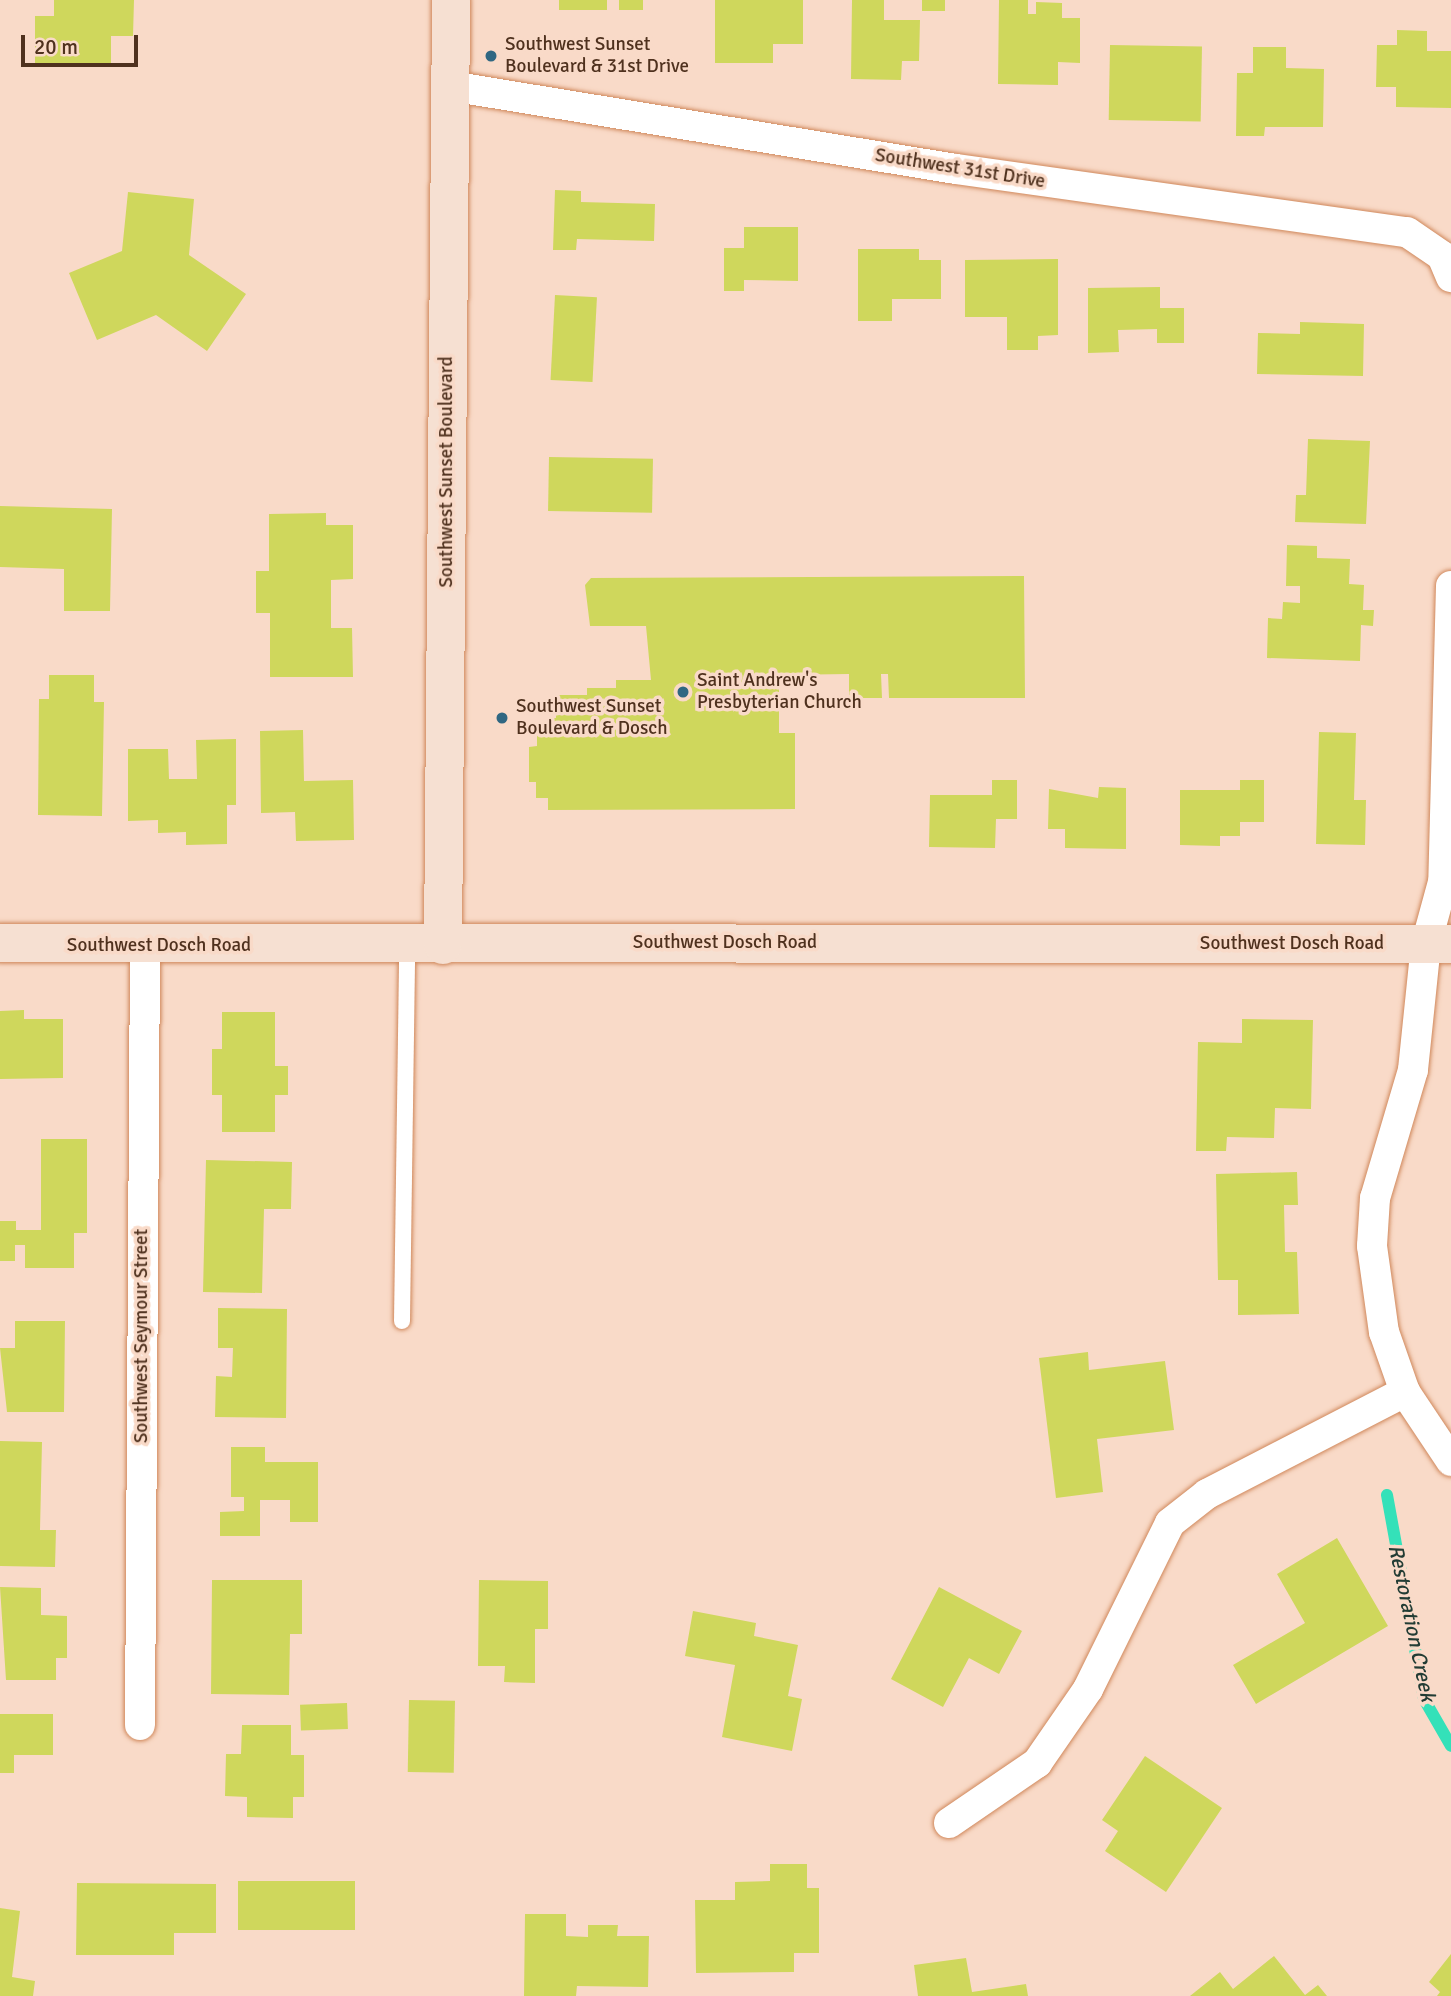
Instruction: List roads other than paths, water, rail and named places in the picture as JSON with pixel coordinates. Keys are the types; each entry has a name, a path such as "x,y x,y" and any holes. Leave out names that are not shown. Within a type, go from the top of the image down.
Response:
{"street":[{"name":"Southwest Sunset Boulevard","path":"425,945 451,0"},
{"name":"Southwest 31st Drive","path":"450,86 956,169 1407,232 1442,256 1451,277"},
{"path":"1451,586 1443,882 1438,944 1413,1070 1375,1198 1373,1234 1384,1332 1405,1392 1451,1461"},
{"name":"Southwest Dosch Road","path":"0,943 145,947 1438,944"},
{"name":"Southwest Seymour Street","path":"140,1725 145,947"},
{"path":"949,1823 1037,1763 1087,1689 1170,1523 1207,1494 1405,1392"}],"lane":[{"path":"402,1321 425,945"}],"waterway":[{"name":"Restoration Creek","path":"1387,1495 1424,1699 1451,1746"}],"place":[{"name":"Southwest Sunset Boulevard & 31st Drive","path":"491,56"},
{"name":"Saint Andrew's Presbyterian Church","path":"683,692"},
{"name":"Southwest Sunset Boulevard & Dosch","path":"502,718"}]}
